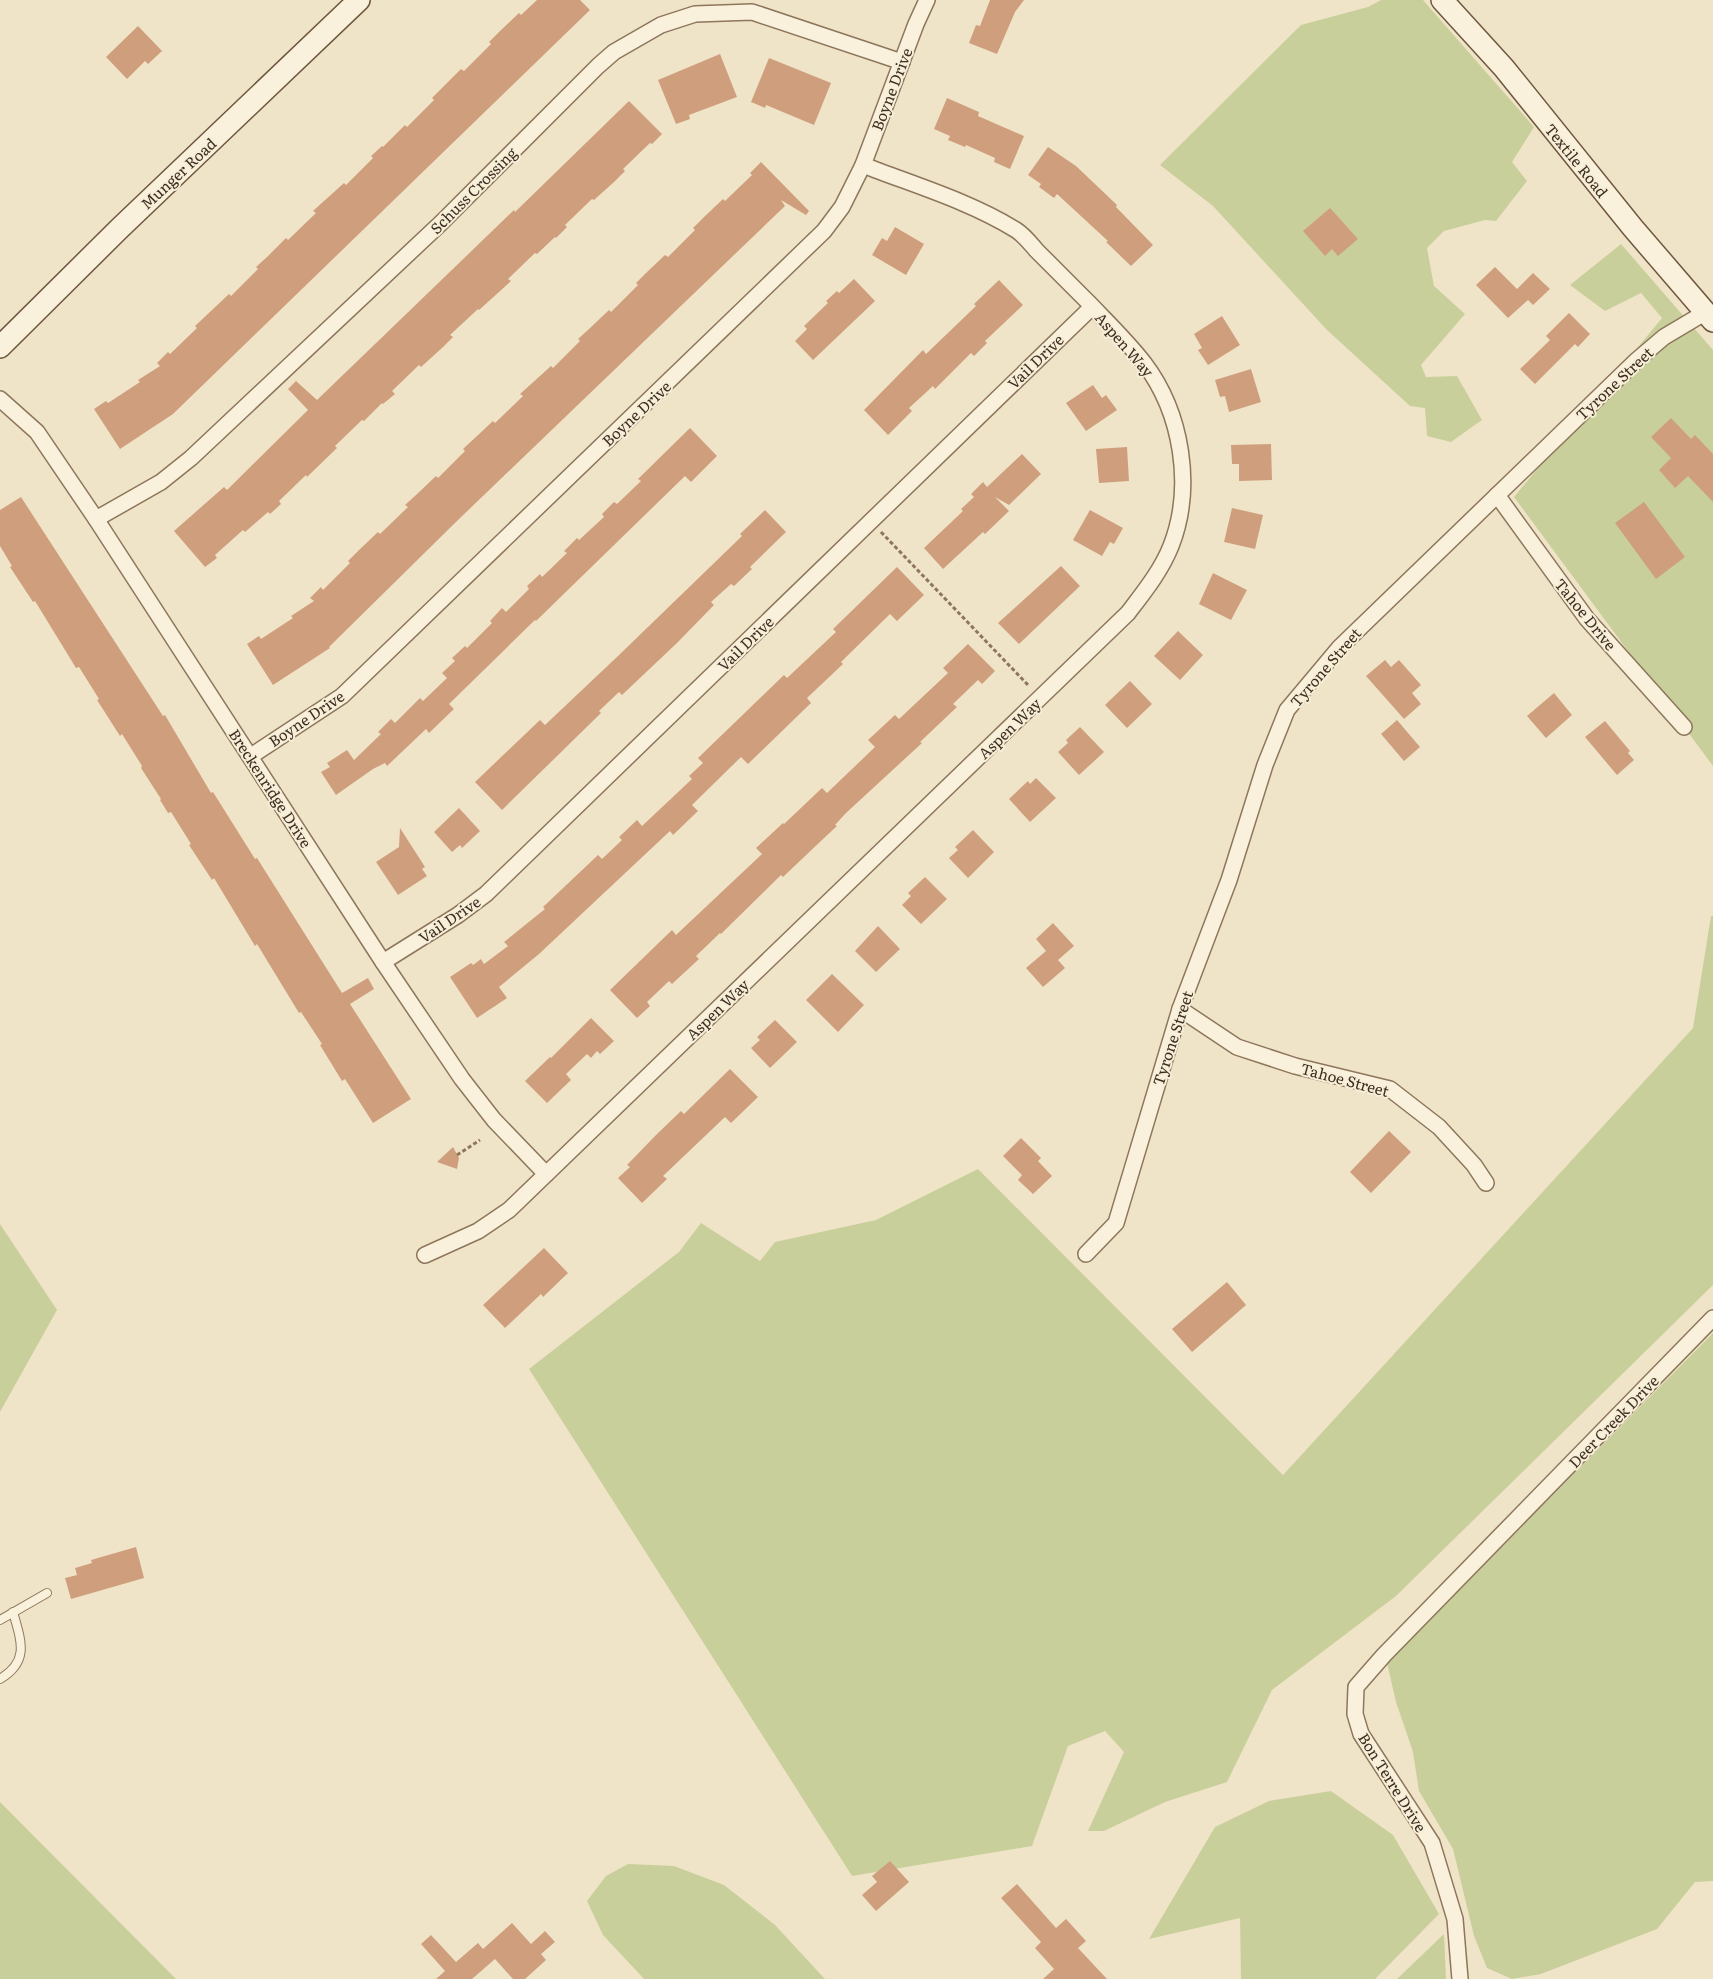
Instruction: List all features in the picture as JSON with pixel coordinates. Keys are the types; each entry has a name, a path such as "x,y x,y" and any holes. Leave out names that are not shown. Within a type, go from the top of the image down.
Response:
{"street":[{"name":"Munger Road","path":"0,347 120,228 359,0"},
{"name":"Boyne Drive","path":"251,756 342,696 782,274 824,231 842,207 863,165 927,0"},
{"name":"Textile Road","path":"1442,0 1504,68 1632,228 1711,313"},
{"name":"Schuss Crossing","path":"96,519 161,482 191,458 441,223 598,66 614,52 637,38 661,25 695,14 752,12 902,62"},
{"name":"Aspen Way","path":"425,1254 478,1231 497,1220 546,1174 1128,613 1159,570 1171,546 1182,497 1181,453 1176,431 1159,385 1144,363 1126,341 1017,231 967,205 863,165"},
{"name":"Vail Drive","path":"384,962 458,915 498,883 1092,306"},
{"name":"Tyrone Street","path":"1086,1254 1116,1223 1180,1009 1229,880 1265,765 1287,710 1339,648 1637,360 1664,337 1711,313"},
{"name":"Breckenridge Drive","path":"0,399 37,432 462,1078 494,1120 546,1174"},
{"name":"Tahoe Drive","path":"1497,495 1587,619 1684,727"},
{"name":"Tahoe Street","path":"1180,1009 1237,1047 1295,1066 1390,1089 1439,1128 1474,1165 1486,1183"},
{"name":"Deer Creek Drive","path":"1514,1524 1713,1318"},
{"name":"Bon Terre Drive","path":"1460,1979 1455,1919 1432,1843 1361,1734 1355,1714 1356,1687 1384,1655 1514,1524"}],"lane":[{"path":"0,1620 47,1593"},
{"path":"0,1679 10,1673 21,1654 22,1645 13,1612"}],"path":[{"path":"880,530 1031,688"},
{"path":"457,1155 480,1140"}],"green space":[{"path":"1381,0 1423,0 1534,127 1512,162 1527,181 1496,221 1485,220 1444,231 1427,248 1434,286 1465,314 1421,365 1426,377 1457,376 1482,420 1451,442 1427,436 1425,408 1410,406 1327,330 1213,206 1160,165 1301,25 1368,7"},
{"path":"1621,244 1713,350 1713,766 1514,497 1662,318 1641,293 1605,311 1570,285"},
{"path":"1711,916 1713,916 1713,1285 1396,1596 1272,1690 1227,1782 1165,1802 1104,1831 1088,1831 1124,1752 1105,1731 1068,1746 1032,1846 852,1876 529,1369 679,1252 701,1223 760,1261 775,1242 876,1220 978,1169 1283,1475 1693,1028"},
{"path":"0,1224 57,1310 0,1412"},
{"path":"1713,1333 1713,1881 1695,1882 1657,1929 1541,1974 1512,1979 1487,1968 1474,1936 1453,1849 1419,1791 1413,1752 1396,1702 1387,1663"},
{"path":"1331,1791 1393,1835 1439,1914 1375,1979 1241,1979 1240,1918 1149,1939 1215,1827 1269,1801"},
{"path":"0,1802 176,1979 0,1979"},
{"path":"628,1864 674,1866 724,1885 775,1925 825,1979 644,1979 603,1935 587,1901 606,1876"},
{"path":"1444,1934 1446,1979 1397,1979"}],"building":[{"path":"537,0 580,0 590,10 173,414 120,449 94,409 106,401 108,403 160,366 157,363 168,352 170,354 197,328 195,326 229,294 231,296 258,269 256,267 316,213 313,211 344,183 346,185 373,158 371,156 405,125 407,127 461,69 464,71 491,44 489,42 499,32 519,13 521,15"},
{"path":"990,0 1024,0 1015,12 997,54 969,43 976,25 980,26"},
{"path":"138,26 162,51 148,64 145,61 127,79 106,57"},
{"path":"720,54 737,97 689,115 690,119 676,124 658,80"},
{"path":"769,58 831,83 814,125 766,105 765,108 751,102"},
{"path":"947,98 979,112 978,116 1024,136 1010,169 994,162 995,158 966,145 965,147 948,140 950,136 934,129"},
{"path":"629,101 662,134 623,169 625,171 614,182 594,200 592,199 565,225 567,227 556,238 537,254 535,253 508,279 511,281 450,335 453,337 442,348 421,367 419,365 392,391 395,394 382,403 364,421 362,420 335,446 337,448 279,501 281,504 270,514 268,512 245,532 243,530 215,555 217,558 205,567 174,531 224,487 227,490 308,410 288,389 296,381 317,400"},
{"path":"1048,147 1076,166 1117,205 1116,207 1153,245 1131,266 1106,242 1108,241 1057,194 1054,198 1039,187 1041,184 1028,175"},
{"path":"761,162 809,211 806,215 781,200 785,206 458,520 330,648 273,685 247,644 259,636 261,639 293,618 291,616 314,601 310,598 321,587 323,590 350,563 348,561 359,550 378,532 380,534 408,507 405,505 436,476 438,478 465,451 463,449 493,421 495,423 523,396 520,394 551,366 553,368 580,341 578,339 609,310 611,312 638,285 636,283 665,255 668,257 695,230 693,228 703,218 723,199 725,201 752,175 750,173"},
{"path":"1330,208 1358,239 1338,256 1332,249 1325,256 1303,231"},
{"path":"895,227 924,244 906,275 872,255 882,238 887,241"},
{"path":"1495,267 1517,289 1533,273 1550,289 1533,305 1528,300 1508,318 1476,285"},
{"path":"854,279 875,301 813,360 795,341 807,329 804,326 828,303 826,301 837,291 839,293"},
{"path":"999,280 1023,305 985,341 987,343 974,356 971,353 935,389 933,386 909,408 912,411 888,435 864,410 923,350 926,354 976,306 974,304"},
{"path":"1569,313 1590,334 1578,347 1575,344 1535,384 1520,369 1550,340 1546,336"},
{"path":"1222,316 1240,345 1208,365 1198,350 1202,348 1194,334"},
{"path":"1251,369 1261,402 1229,412 1225,396 1220,397 1215,380"},
{"path":"1093,385 1102,398 1106,395 1117,410 1086,431 1066,403"},
{"path":"1671,418 1691,439 1695,435 1713,454 1713,502 1688,476 1675,488 1659,470 1671,458 1651,437"},
{"path":"690,428 717,456 691,482 685,476 535,620 449,704 454,709 429,733 426,729 387,766 385,763 373,769 336,795 321,772 330,767 327,763 347,750 354,760 381,734 378,732 391,719 395,723 420,698 423,701 447,678 442,673 455,661 452,658 465,646 467,648 492,623 490,621 502,608 506,612 529,589 527,586 540,574 542,577 567,553 564,551 604,517 602,514 614,502 617,504 641,481 638,479"},
{"path":"1271,444 1272,480 1239,481 1239,464 1232,464 1231,445"},
{"path":"1127,447 1129,481 1099,483 1096,449"},
{"path":"1022,454 1041,474 1009,505 995,497 1009,511 943,569 924,548 963,511 961,509 974,497 971,494 983,482 987,487"},
{"path":"21,497 163,716 165,715 211,793 213,792 255,859 257,858 342,993 368,978 374,989 350,1004 411,1099 373,1123 345,1079 342,1081 320,1045 322,1044 301,1012 299,1013 257,944 255,946 214,878 212,880 189,845 191,844 171,812 168,813 141,768 142,766 122,734 120,736 97,700 99,699 79,667 76,668 35,601 33,602 10,567 12,566 0,546 0,510"},
{"path":"1644,502 1685,557 1656,579 1615,523"},
{"path":"1232,508 1263,515 1255,549 1224,542"},
{"path":"765,510 786,532 750,567 752,569 734,586 731,584 711,602 714,605 677,643 622,695 619,692 599,711 601,713 502,810 475,782 540,720 545,725 742,536 740,534"},
{"path":"1090,510 1123,528 1114,544 1110,542 1102,556 1073,540"},
{"path":"1061,566 1080,586 1019,644 998,623"},
{"path":"897,567 924,595 897,621 890,614 841,662 843,664 807,698 811,703 748,764 741,757 692,805 698,811 673,835 670,831 539,954 499,987 507,998 477,1018 450,977 471,963 473,965 481,959 484,964 508,946 504,942 545,909 543,907 598,855 602,859 622,840 619,837 637,820 642,826 692,779 689,776 703,763 698,758 784,675 787,678 836,632 833,629"},
{"path":"1213,573 1247,590 1231,620 1199,604"},
{"path":"1178,631 1203,655 1180,680 1154,656"},
{"path":"968,644 995,671 982,684 978,680 953,704 957,707 920,742 922,743 846,813 835,825 837,826 783,877 781,875 696,956 699,959 672,984 669,981 647,1002 650,1006 637,1018 610,990 672,930 676,935 762,854 756,848 783,823 822,788 827,793 875,747 868,740 895,715 899,719 948,673 943,668"},
{"path":"1385,660 1391,667 1399,660 1421,685 1412,693 1421,704 1404,719 1366,676"},
{"path":"1130,681 1152,704 1127,728 1105,705"},
{"path":"1554,693 1572,715 1546,738 1527,716"},
{"path":"1397,720 1420,747 1404,761 1381,734"},
{"path":"1605,721 1630,751 1628,753 1634,760 1617,775 1585,737"},
{"path":"1080,727 1104,752 1079,775 1058,752 1068,743 1066,740"},
{"path":"1036,778 1056,798 1030,822 1009,799 1028,781 1030,784"},
{"path":"459,808 480,831 462,848 460,845 452,852 434,832"},
{"path":"400,828 425,867 422,869 427,876 398,895 376,862 399,847"},
{"path":"973,830 994,852 968,878 949,858 958,850 955,847"},
{"path":"925,877 947,899 921,924 902,905 911,896 908,893"},
{"path":"1053,923 1074,946 1058,960 1065,968 1043,987 1026,968 1046,951 1036,939"},
{"path":"878,926 900,949 876,972 855,951"},
{"path":"832,974 864,1005 838,1032 806,1000"},
{"path":"591,1018 614,1041 600,1054 597,1051 591,1058 587,1054 566,1074 571,1080 547,1103 525,1081"},
{"path":"775,1020 797,1042 770,1068 751,1048 760,1040 757,1037"},
{"path":"730,1069 758,1097 731,1123 725,1117 663,1176 667,1179 642,1203 618,1178 630,1167 627,1165 656,1135 681,1111 684,1114"},
{"path":"1389,1131 1411,1152 1371,1193 1350,1172"},
{"path":"1021,1138 1041,1158 1038,1161 1052,1176 1033,1194 1018,1180 1022,1175 1003,1156"},
{"path":"453,1147 459,1158 457,1169 437,1162"},
{"path":"544,1248 568,1273 543,1297 541,1294 505,1328 483,1305"},
{"path":"1227,1282 1246,1305 1192,1352 1172,1329"},
{"path":"136,1547 144,1578 71,1599 65,1578 77,1575 75,1568 92,1563 91,1560"},
{"path":"890,1861 909,1882 876,1911 862,1895 877,1882 872,1876"},
{"path":"1017,1884 1056,1928 1066,1919 1086,1941 1078,1948 1107,1979 1043,1979 1054,1969 1035,1948 1041,1942 1001,1898"},
{"path":"512,1923 531,1944 545,1931 555,1942 541,1954 546,1960 525,1979 513,1979 495,1959 472,1979 436,1979 445,1971 421,1944 431,1935 456,1962 478,1943 483,1949"}]}
